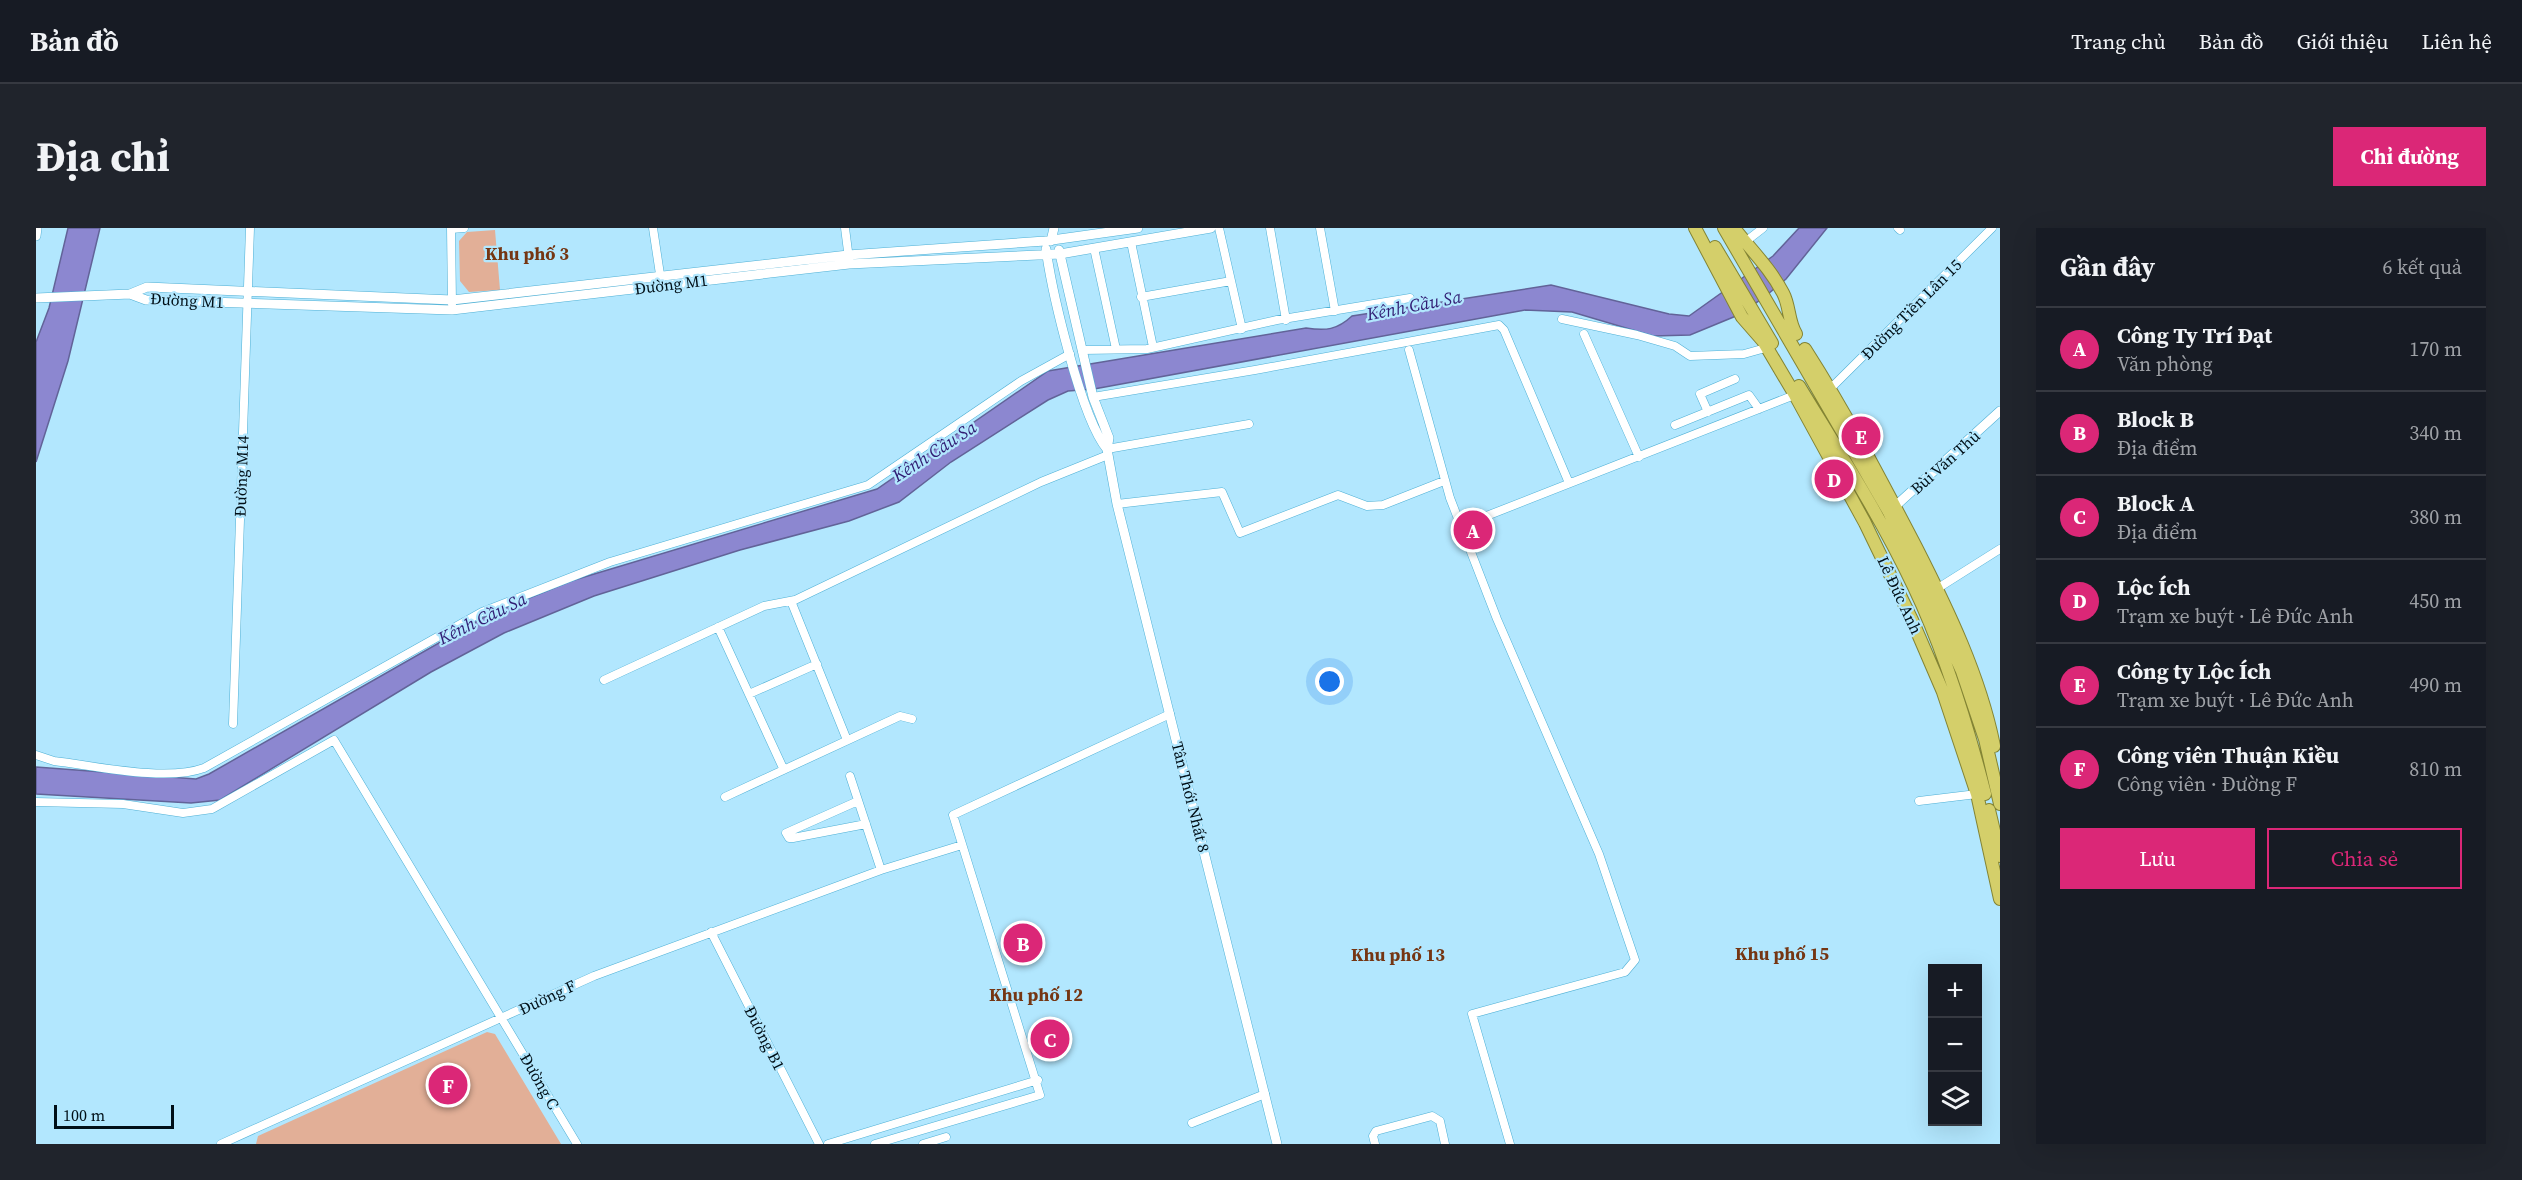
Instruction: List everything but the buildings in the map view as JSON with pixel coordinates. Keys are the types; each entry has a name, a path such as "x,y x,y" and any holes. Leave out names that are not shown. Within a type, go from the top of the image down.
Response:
{"highway":[{"name":"Lê Đức Anh","path":"1695,228 1742,318 1771,347"},
{"name":"Lê Đức Anh","path":"1704,228 1771,347 1898,554 1915,589 1970,736 2000,856"},
{"name":"Lê Đức Anh","path":"1724,228 1743,256 1893,509"},
{"path":"1734,228 1745,242"},
{"name":"Lê Đức Anh","path":"1745,242 1762,260 1784,294 1793,330 1830,388 1933,591 1986,711 2000,773"},
{"name":"Lê Đức Anh","path":"1799,393 1884,560 1943,692 1977,794 2000,898"},
{"path":"1884,560 1898,554"},
{"name":"Lê Đức Anh","path":"1933,591 1985,739 2000,804"}],"street":[{"path":"36,236 37,228"},
{"name":"Đường M14","path":"233,724 249,228"},
{"path":"452,305 451,229 464,228"},
{"path":"653,228 661,281"},
{"path":"845,228 849,259"},
{"path":"1054,228 1047,255 1070,354 1088,398"},
{"name":"Đường M1","path":"130,294 146,300 452,305 849,259 1051,241 1092,232 1134,228"},
{"name":"Đường M1","path":"849,259 1060,254 1211,228"},
{"path":"1219,228 1242,329"},
{"path":"1270,228 1286,320"},
{"path":"1320,228 1335,311"},
{"path":"1745,242 1763,228"},
{"name":"Đường Tiền Lân 15","path":"1830,388 1992,228"},
{"path":"1051,241 1060,254 1082,350 1088,398"},
{"path":"1131,242 1153,347"},
{"path":"1094,248 1116,349"},
{"path":"1142,297 1230,281"},
{"name":"Đường M1","path":"36,298 48,300 130,294 147,287 247,291 452,305"},
{"path":"1082,350 1153,347 1410,298"},
{"path":"1562,319 1636,334 1675,346 1690,356 1744,354 1771,347"},
{"path":"1088,398 1498,325 1504,330 1569,483"},
{"path":"1584,334 1639,457"},
{"path":"1409,350 1444,481 1502,629 1599,854 1635,960 1625,972 1472,1014 1510,1144"},
{"path":"36,755 54,761 170,774 191,773 204,768 482,612 610,562 868,485 1021,381 1070,354"},
{"path":"1708,412 1700,394 1736,379"},
{"path":"1461,526 1799,393"},
{"path":"1675,425 1749,395 1759,409"},
{"name":"Tân Thới Nhất 8","path":"1088,398 1109,438 1107,452 1117,504 1277,1144"},
{"name":"Bùi Văn Thủ","path":"1893,509 2000,411"},
{"path":"604,680 764,606 791,601 1107,452 1250,424"},
{"path":"1117,504 1222,492 1240,533 1338,495 1367,506 1383,505 1444,481"},
{"path":"1933,591 2000,549"},
{"path":"791,601 847,740"},
{"path":"718,627 783,768"},
{"path":"749,694 817,664"},
{"path":"875,1144 1040,1095 1038,1080 953,815 1170,714"},
{"path":"725,797 783,768 900,716 912,719"},
{"name":"Đường C","path":"36,802 123,804 183,813 212,809 334,740 578,1144"},
{"path":"850,776 881,870"},
{"path":"1919,801 1977,794"},
{"path":"858,801 786,833 789,838 794,838 866,824"},
{"name":"Đường F","path":"221,1144 235,1141 594,976 881,870 962,844"},
{"name":"Đường B1","path":"711,932 819,1144"},
{"path":"828,1144 1038,1080"},
{"path":"1192,1123 1230,1110 1265,1094"},
{"path":"1375,1144 1373,1134 1376,1131 1434,1116 1440,1121 1445,1144"},
{"path":"923,1144 946,1137"}],"shaded area":[{"path":"495,230 500,290 469,292 460,281 459,241 467,232"},
{"path":"487,1032 495,1034 561,1144 256,1144 258,1136"}],"water":[{"path":"68,228 100,228 68,361 36,462 36,342 49,308"},
{"name":"Kênh Cầu Sa","path":"1799,228 1827,228 1786,279 1762,299 1736,316 1690,335 1653,336 1572,312 1525,310 1094,389 1068,391 1048,400 951,462 899,502 849,521 740,550 594,596 504,633 431,672 220,800 191,803 36,794 36,767 196,779 209,774 488,615 571,581 877,489 1048,371 1306,328 1331,328 1352,316 1551,285 1669,314 1689,316 1773,256"}],"place":[{"name":"Công ty Lộc Ích","path":"1861,436"},
{"name":"Lộc Ích","path":"1834,479"},
{"name":"Công Ty Trí Đạt","path":"1473,530"},
{"name":"Block B","path":"1023,943"},
{"name":"Block A","path":"1050,1039"},
{"name":"Công viên Thuận Kiều","path":"448,1085"}],"district":[{"name":"Khu phố 3","path":"527,253"},
{"name":"Khu phố 15","path":"1782,953"},
{"name":"Khu phố 13","path":"1398,954"},
{"name":"Khu phố 12","path":"1036,994"}]}
